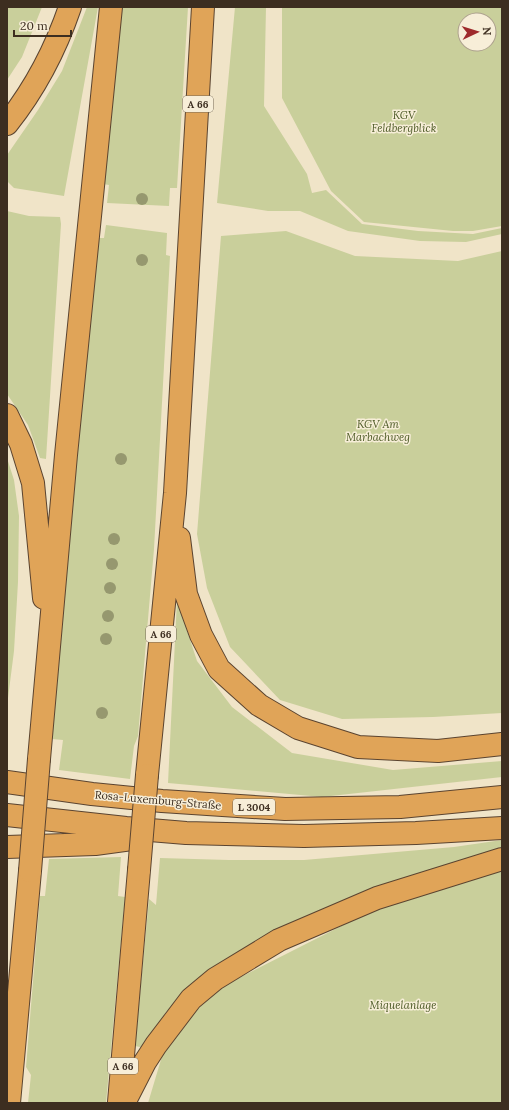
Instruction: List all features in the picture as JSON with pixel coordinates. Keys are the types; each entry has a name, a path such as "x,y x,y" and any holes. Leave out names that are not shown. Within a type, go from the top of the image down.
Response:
{"highway":[{"path":"7,124 24,101 43,67 57,40 70,7"},
{"path":"9,1103 66,455 111,7"},
{"name":"A 66","path":"119,1103 147,775 175,494 203,7"},
{"path":"7,415 21,444 33,484 49,648"},
{"path":"175,494 186,594 201,635 219,669 259,705 298,728 358,747 438,751 502,744"},
{"name":"Rosa-Luxemburg-Straße","path":"7,782 92,794 162,801 285,808 400,807 502,797"},
{"path":"7,815 186,833 304,836 416,833 502,828"},
{"path":"7,847 95,844 186,833"},
{"path":"124,1103 145,1062 164,1034 191,999 215,979 279,940 377,898 502,859"}],"green space":[{"path":"7,7 42,7 22,57 7,80"},
{"path":"87,7 98,7 64,196 14,188 7,181 7,155 38,110 62,71"},
{"path":"122,7 188,7 177,188 170,188 169,206 107,203 109,185 103,184"},
{"path":"235,7 266,7 264,106 307,174 312,193 326,190 362,224 418,231 473,234 502,228 502,234 466,242 420,241 348,231 300,211 268,211 217,203"},
{"name":"KGV Feldbergblick","path":"282,7 502,7 502,226 473,231 453,231 364,222 331,191 282,98"},
{"path":"7,211 29,216 60,217 61,224 46,459 40,458 28,425 7,394"},
{"path":"106,225 167,233 166,255 170,256 154,549 138,736 134,746 130,779 59,770 63,740 52,739 97,238 104,238"},
{"name":"KGV Am Marbachweg","path":"286,231 355,256 458,261 502,251 502,713 433,717 342,719 280,700 230,647 207,588 197,534 221,236"},
{"path":"7,458 14,480 19,516 18,582 14,651 7,706"},
{"path":"177,600 197,661 232,707 292,753 393,770 502,761 502,777 322,797 168,783"},
{"path":"502,840 502,855 189,988 166,1012 145,1048 135,1046 149,899 156,905 160,858 304,860 454,847"},
{"path":"121,857 118,896 125,897 106,1103 28,1103 31,1075 26,1067 40,896 45,896 49,859"},
{"name":"Miquelanlage","path":"502,869 502,1103 148,1103 163,1053 186,1019 227,984 371,911"}]}
